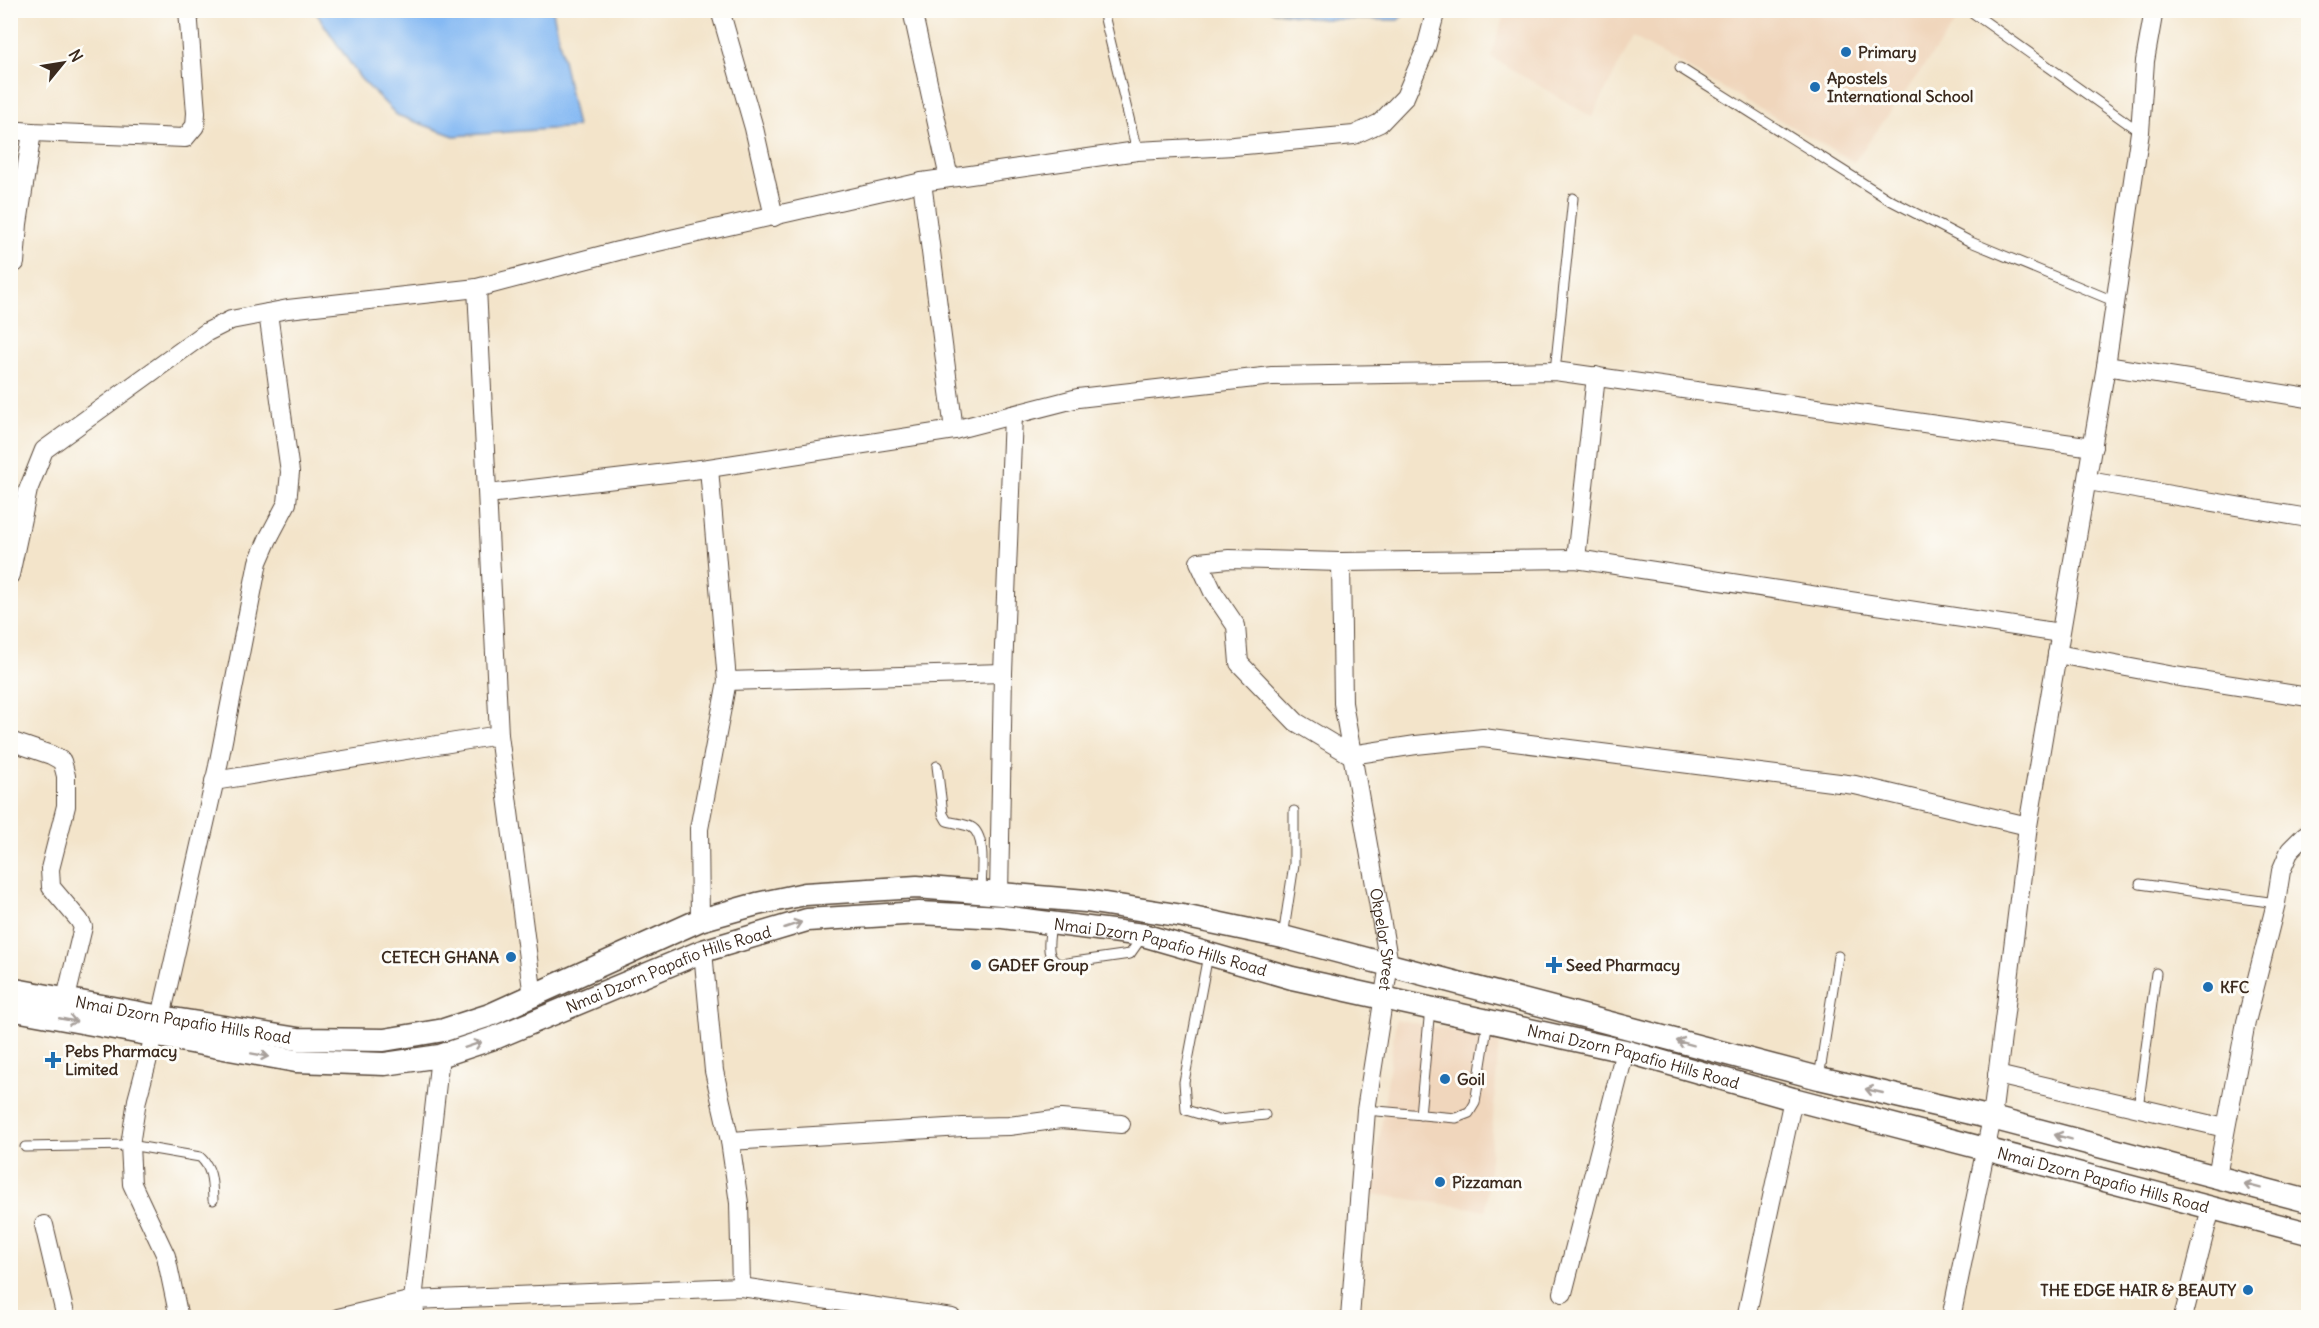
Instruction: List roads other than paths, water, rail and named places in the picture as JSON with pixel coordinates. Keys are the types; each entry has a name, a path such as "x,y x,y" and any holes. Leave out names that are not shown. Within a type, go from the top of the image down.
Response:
{"street":[{"path":"10,130 185,138 195,126 196,112 189,10"},
{"path":"720,10 754,128 774,217"},
{"path":"912,10 949,178"},
{"path":"10,575 19,488 44,450 207,332 231,320 268,313 477,288 618,251 949,178 1137,151 1234,146 1354,135 1380,123 1405,97 1426,48 1436,10"},
{"path":"1951,1317 1992,1118 2028,826 2088,481 2116,302 2140,132 2145,61 2154,10"},
{"path":"15,263 18,224 32,132"},
{"path":"922,183 954,430"},
{"path":"477,288 499,735 533,997"},
{"path":"179,1317 166,1256 132,1184 130,1145 137,1100 158,1027 214,781 258,562 287,503 290,472 268,313"},
{"path":"2106,366 2308,398"},
{"path":"488,494 709,468 954,430 1078,398 1272,376 1555,371 2093,447"},
{"path":"1576,558 1596,376"},
{"path":"990,894 1003,674 1013,415"},
{"path":"700,920 699,829 727,681 709,468"},
{"path":"2088,481 2308,518"},
{"path":"2028,826 1854,785 1483,738 1351,755 1296,722 1239,663 1236,626 1213,592 1199,562 1229,559 1341,562 1576,558 2060,633"},
{"name":"Okpelor Street","path":"1341,562 1343,703 1389,964 1366,1110 1350,1317"},
{"path":"2057,654 2174,676 2308,697"},
{"path":"727,681 1003,674"},
{"path":"214,781 499,735"},
{"path":"10,741 62,761 66,776 66,806 50,869 51,887 83,927 66,998"},
{"path":"2217,1176 2246,1022 2276,903 2281,871 2290,850 2305,835 2308,835"},
{"name":"Nmai Dzorn Papafio Hills Road","path":"10,1009 158,1027 298,1039 384,1040 444,1030 490,1016 700,920 805,894 917,887 1086,901 1183,916 1283,937 1819,1078 1992,1118 2308,1201"},
{"name":"Nmai Dzorn Papafio Hills Road","path":"10,988 66,998 158,1027 296,1061 385,1064 440,1056 496,1037 703,951 807,921 919,913 1003,917 1143,935 1292,978 1625,1051 1793,1099 2308,1233"},
{"path":"703,951 714,1071 730,1141 739,1203 741,1287"},
{"path":"1563,1293 1625,1051"},
{"path":"415,1309 440,1056"},
{"path":"1997,1075 2225,1128"},
{"path":"1746,1317 1793,1099"},
{"path":"730,1141 1009,1126 1061,1119 1121,1124"},
{"path":"2183,1317 2211,1208"},
{"path":"44,1225 66,1317"},
{"path":"338,1317 415,1309 741,1287 952,1317"}],"lane":[{"path":"1970,10 2140,132"},
{"path":"1104,15 1137,151"},
{"path":"1680,68 1888,199 1971,242 2116,302"},
{"path":"1555,371 1573,198"},
{"path":"937,766 943,814 947,821 971,827 978,832 990,894"},
{"path":"1283,937 1294,864 1293,811"},
{"path":"2140,884 2276,903"},
{"path":"1051,923 1048,954 1053,962 1060,964 1122,957 1130,954 1143,935"},
{"path":"1208,952 1184,1082 1186,1110 1219,1120 1265,1115"},
{"path":"1819,1078 1838,956"},
{"path":"2139,1108 2156,973"},
{"path":"1420,1115 1430,1008"},
{"path":"1366,1110 1456,1118 1469,1113 1475,1103 1488,1021"},
{"path":"25,1147 130,1145 200,1157 207,1164 211,1175 213,1200"}],"water":[{"path":"1408,10 1398,20 1324,19 1270,11"},
{"path":"315,11 553,11 577,127 454,136 397,115 360,78"}],"place":[{"name":"Primary","path":"1846,52"},
{"name":"Apostels International School","path":"1815,87"},
{"name":"CETECH GHANA","path":"511,957"},
{"name":"GADEF Group","path":"976,965"},
{"name":"Seed Pharmacy","path":"1554,965"},
{"name":"KFC","path":"2208,987"},
{"name":"Pebs Pharmacy Limited","path":"53,1060"},
{"name":"Goil","path":"1445,1079"},
{"name":"Pizzaman","path":"1440,1182"},
{"name":"THE EDGE HAIR & BEAUTY","path":"2248,1290"}]}
